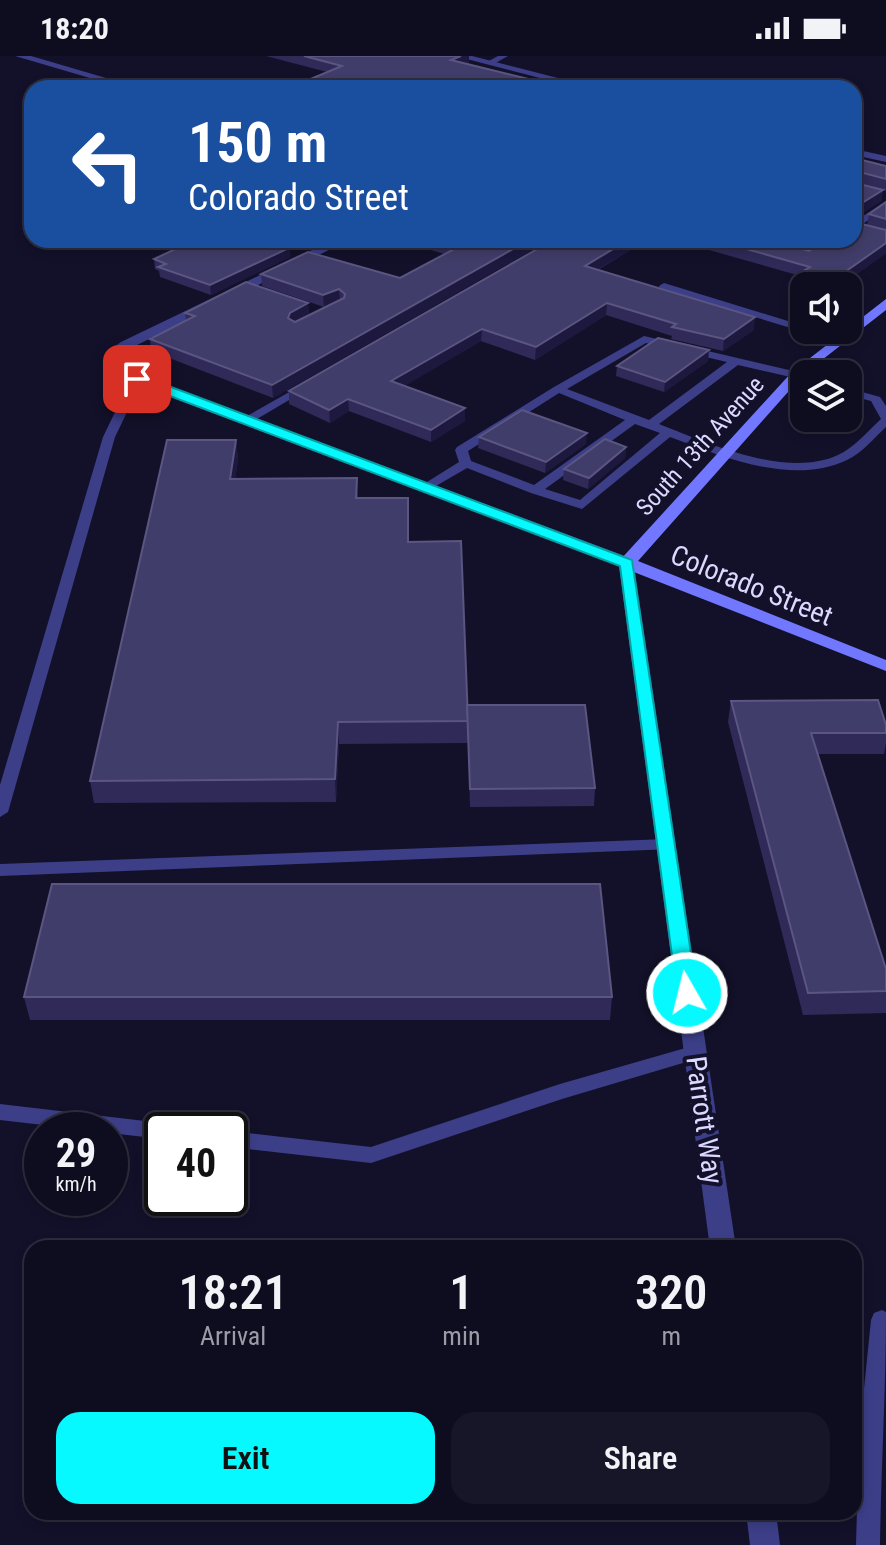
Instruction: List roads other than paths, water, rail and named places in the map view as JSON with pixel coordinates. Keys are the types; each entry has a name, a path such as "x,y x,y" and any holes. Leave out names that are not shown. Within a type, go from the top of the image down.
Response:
{"main road":[{"name":"South 13th Avenue","path":"862,322 886,303"},
{"name":"South 13th Avenue","path":"818,360 836,344"},
{"name":"South 13th Avenue","path":"627,563 790,386"},
{"name":"Colorado Street","path":"627,563 886,666"}],"street":[{"path":"20,56 106,80"},
{"path":"460,56 559,80"},
{"path":"862,154 886,159"},
{"name":"Colorado Street","path":"328,248 252,289 126,345 114,352 111,360 120,373 627,563"},
{"name":"Parrott Way","path":"627,563 722,1240"},
{"path":"762,1520 765,1545"}],"lane":[{"path":"489,63 504,56"},
{"path":"862,226 886,204"},
{"path":"664,286 790,325"},
{"path":"670,431 582,505 466,463 461,450 644,339 790,374"},
{"path":"650,425 736,361"},
{"path":"0,812 109,437 137,379"},
{"path":"246,420 314,381"},
{"path":"558,389 728,451 797,468 844,456 886,419 876,399 862,395"},
{"path":"535,490 634,419"},
{"path":"425,487 466,463"},
{"path":"0,870 667,845"},
{"path":"248,1141 371,1155 560,1092 696,1052"},
{"path":"0,1112 144,1129"},
{"path":"868,1545 862,1510 882,1320"}]}
